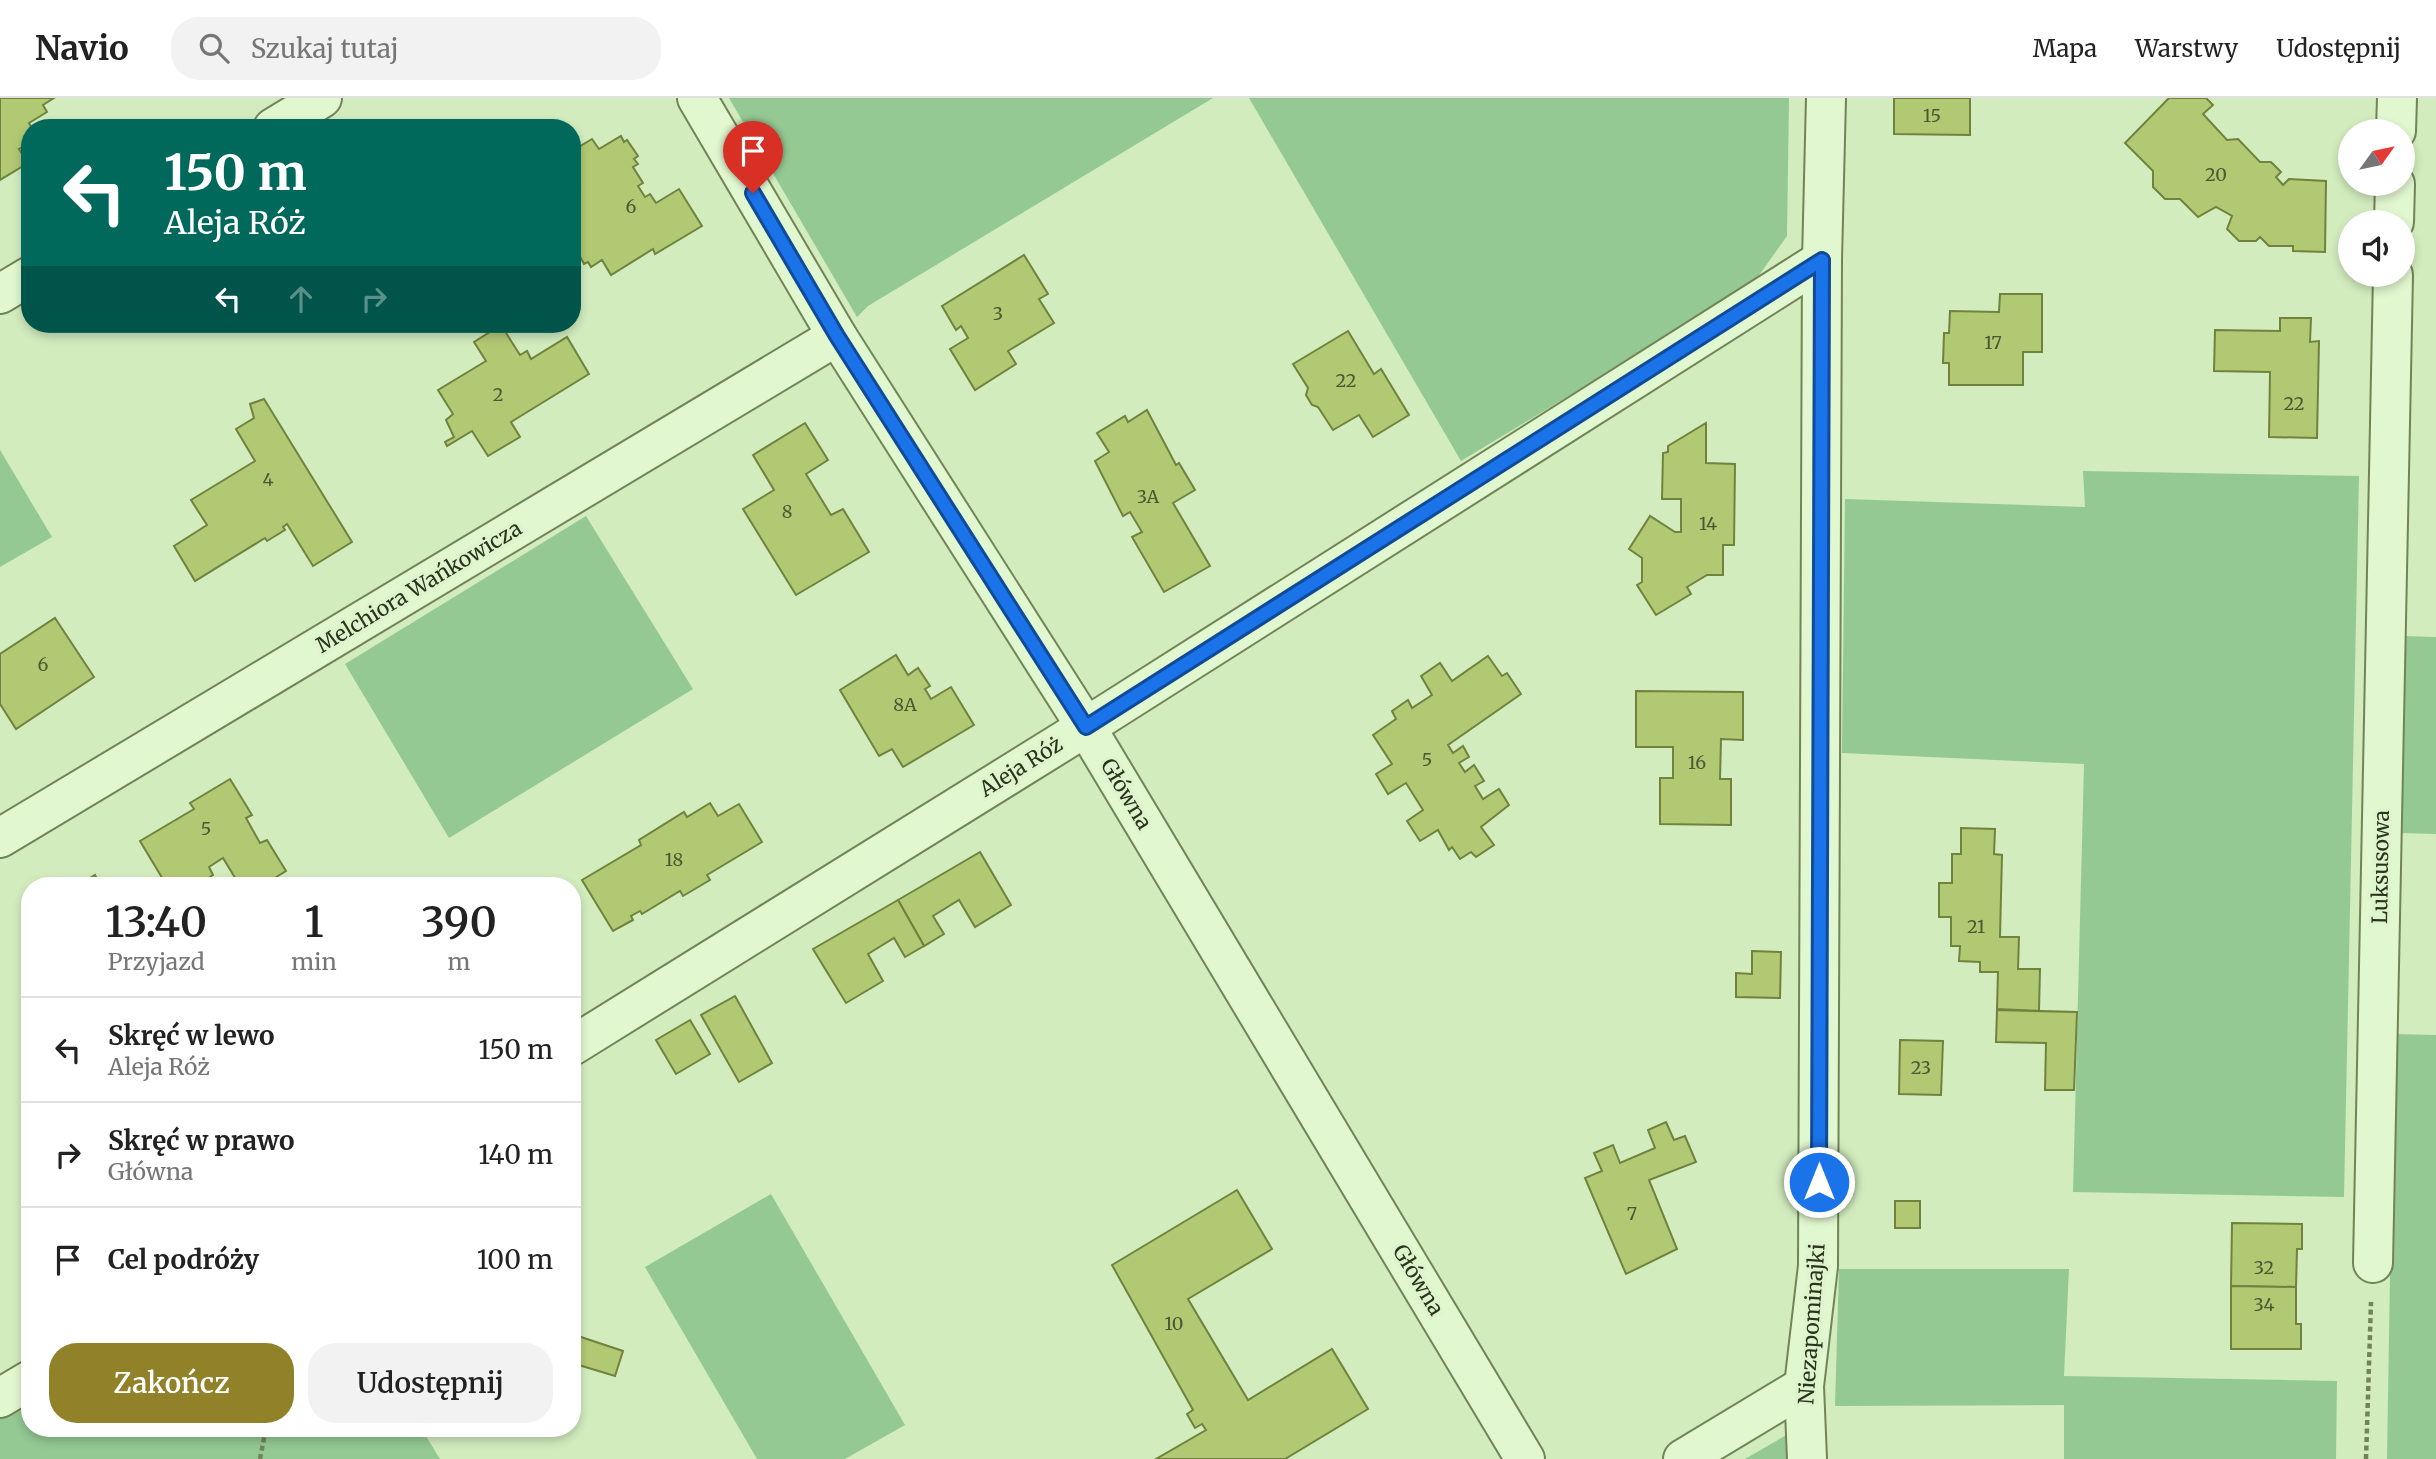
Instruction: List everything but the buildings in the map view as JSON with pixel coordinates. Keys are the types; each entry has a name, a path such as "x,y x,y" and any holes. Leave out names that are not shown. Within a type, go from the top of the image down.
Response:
{"street":[{"path":"288,119 322,98"},
{"name":"Główna","path":"696,98 837,336 1086,727 1525,1459"},
{"name":"Niezapominajki","path":"1807,1459 1804,1386 1818,1266 1822,260 1826,98"},
{"path":"2396,119 2397,98"},
{"name":"Aleja Róż","path":"581,1040 1086,727 1822,260"},
{"path":"0,294 21,281"},
{"name":"Luksusowa","path":"2372,1263 2393,287"},
{"name":"Melchiora Wańkowicza","path":"0,838 837,336"},
{"path":"0,1398 21,1385"},
{"path":"1683,1459 1804,1386"}],"path":[{"path":"2366,1459 2372,1263"},
{"path":"260,1459 264,1437"}],"green space":[{"path":"729,98 1213,98 868,306 857,317"},
{"path":"1249,98 1789,98 1787,236 1752,285 1461,461"},
{"path":"0,450 52,537 0,567"},
{"path":"2083,471 2359,476 2344,1197 2073,1192 2084,764 1842,753 1845,499 2085,507"},
{"path":"586,516 693,689 449,838 345,664"},
{"path":"2402,636 2436,637 2436,834 2398,833"},
{"path":"2394,1034 2436,1035 2436,1459 2387,1459"},
{"path":"771,1194 905,1425 845,1459 757,1459 645,1267"},
{"path":"1839,1269 2069,1269 2064,1376 2337,1381 2336,1459 2064,1459 2064,1405 1835,1406"},
{"path":"21,1401 21,1437 427,1437 440,1459 0,1459 0,1414"},
{"path":"1788,1434 1788,1459 1745,1459"}],"route":[{"path":"753,193 837,336 1086,727 1822,260 1819,1182"}]}
